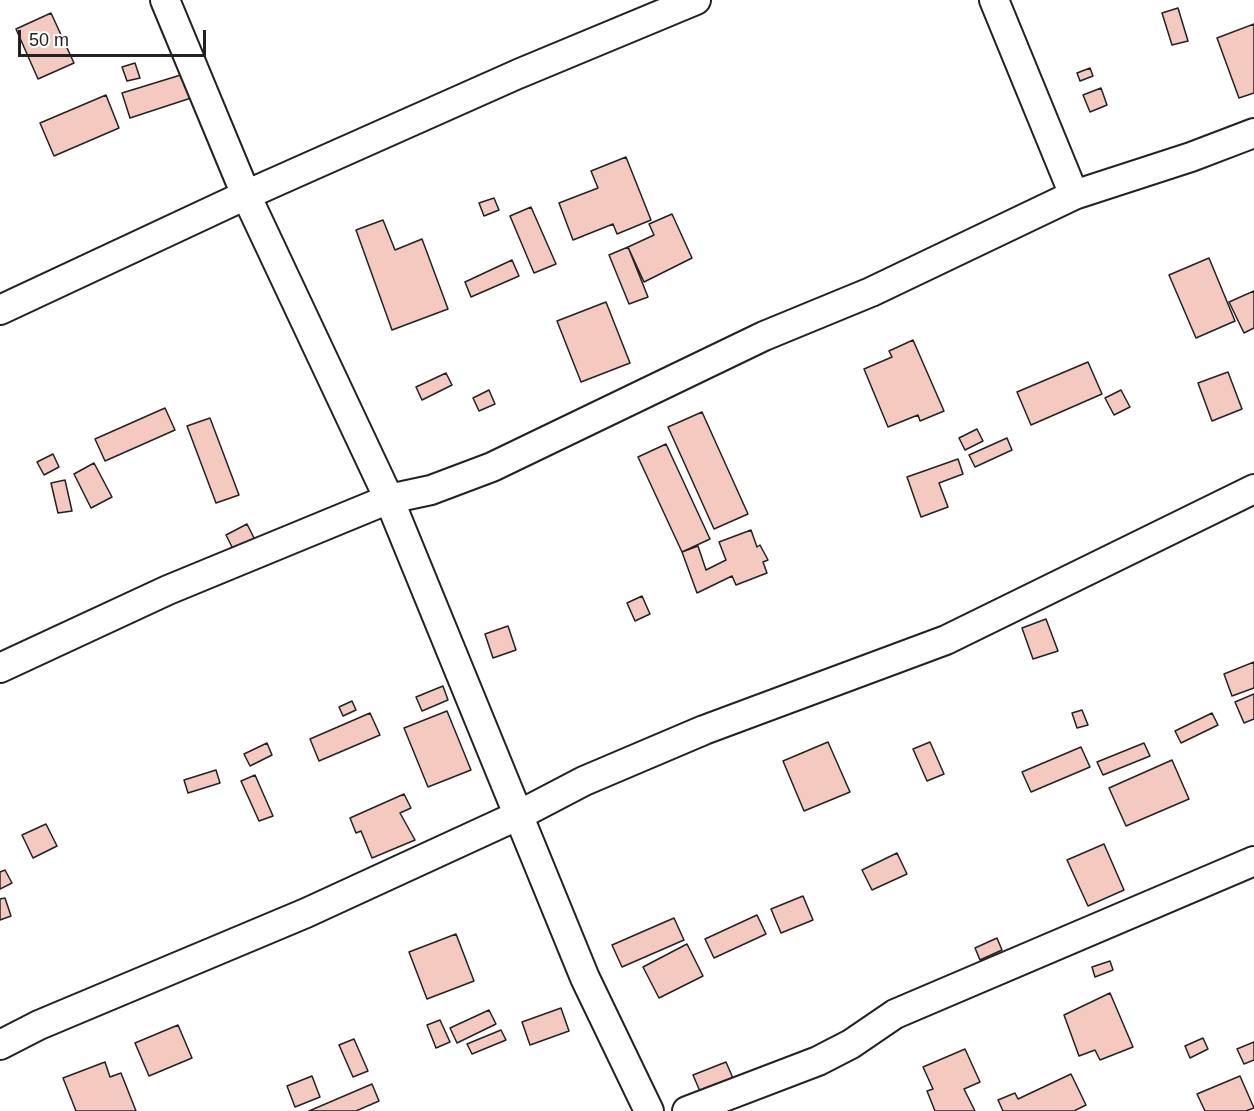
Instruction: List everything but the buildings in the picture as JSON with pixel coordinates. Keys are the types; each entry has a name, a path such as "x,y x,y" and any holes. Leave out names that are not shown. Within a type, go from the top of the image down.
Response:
{"street":[{"path":"165,0 246,195 389,498 585,978 649,1111"},
{"path":"0,310 246,195 518,74 696,0"},
{"path":"994,0 1074,195"},
{"path":"0,668 168,590 389,498 431,490 492,467 764,336 871,292 1074,195 1191,157 1254,133"},
{"path":"0,1045 39,1025 306,913 519,815 584,781 704,730 946,640 1254,489"},
{"path":"687,1111 818,1061 851,1044 895,1014 1254,861"}]}
